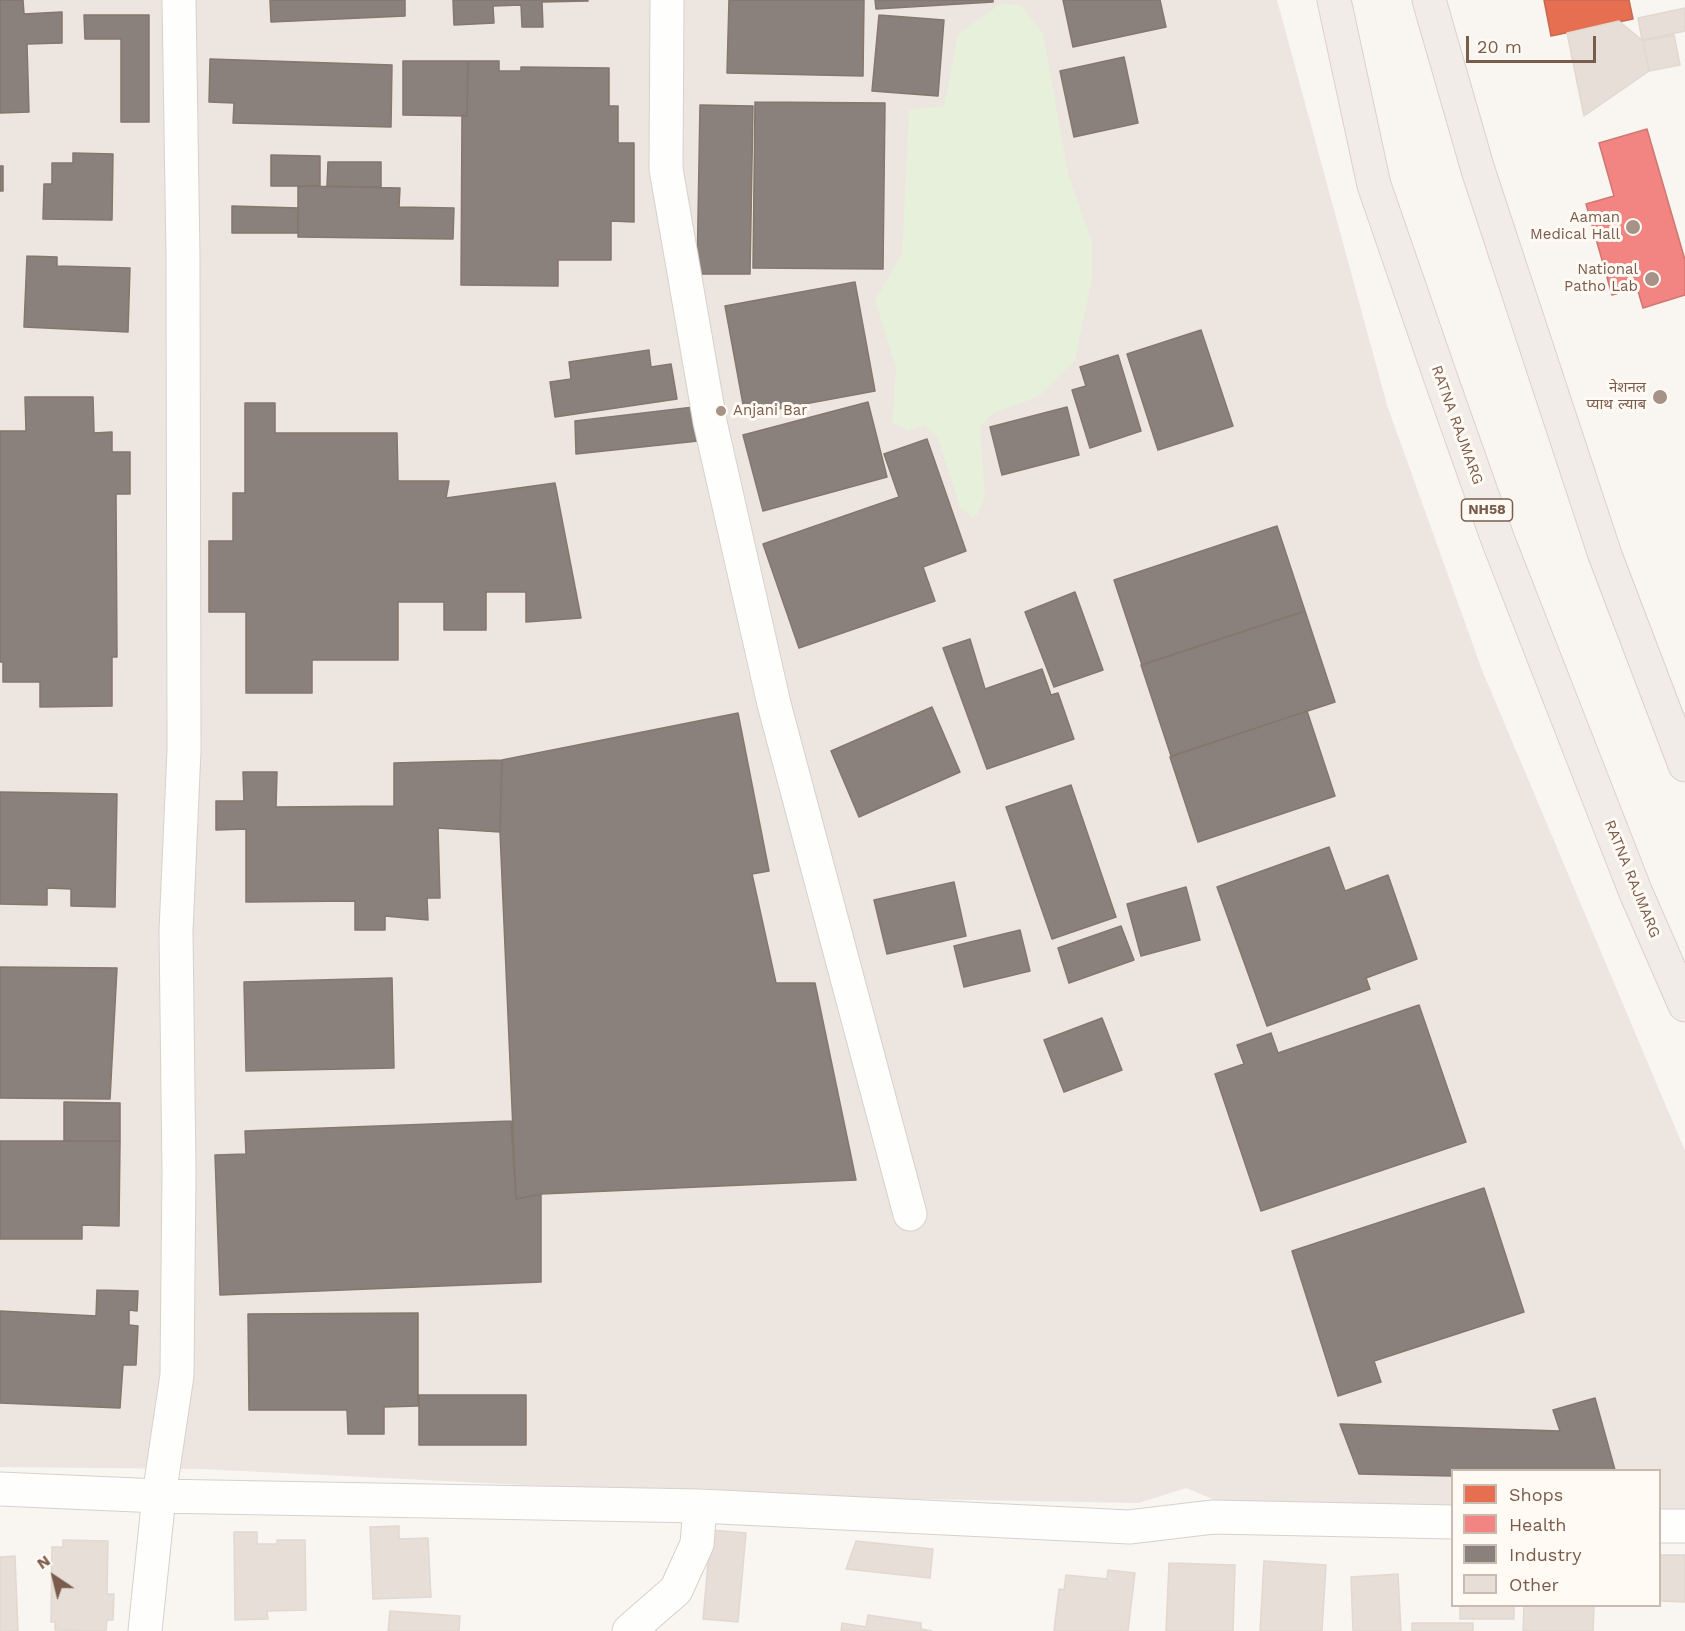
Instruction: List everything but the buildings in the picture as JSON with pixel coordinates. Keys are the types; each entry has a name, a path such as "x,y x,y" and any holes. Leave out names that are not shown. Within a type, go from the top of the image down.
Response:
{"highway":[{"name":"RATNA RAJMARG","path":"1334,0 1374,185 1440,376 1498,540 1636,893 1685,1005"},
{"path":"1429,0 1482,181 1605,555 1677,728 1685,765"}],"street":[{"path":"145,1631 159,1496 177,1375 179,1160 176,931 184,750 183,257 179,0"},
{"path":"667,0 666,169 710,422 774,704 910,1214"},
{"path":"0,1489 159,1496 700,1506 1129,1527 1213,1517 1451,1522"},
{"path":"629,1631 676,1590 697,1544 700,1506"},
{"path":"1661,1526 1685,1526"}],"shaded area":[{"path":"0,0 1277,0 1387,405 1482,670 1685,1151 1685,1511 1661,1510 1661,1469 1451,1469 1451,1508 1227,1505 1186,1488 1139,1503 750,1496 201,1469 0,1467"}],"green space":[{"path":"1002,3 1021,6 1043,33 1068,173 1092,243 1092,279 1075,360 1039,396 992,414 980,427 985,497 979,512 973,519 960,507 937,436 924,425 908,431 892,422 896,368 875,300 902,254 909,110 944,106 958,34"}],"place":[{"name":"Aaman Medical Hall","path":"1633,227"},
{"name":"National Patho Lab","path":"1652,279"},
{"name":"नेशनल प्याथ ल्याब","path":"1660,397"},
{"name":"Anjani Bar","path":"721,411"}]}
